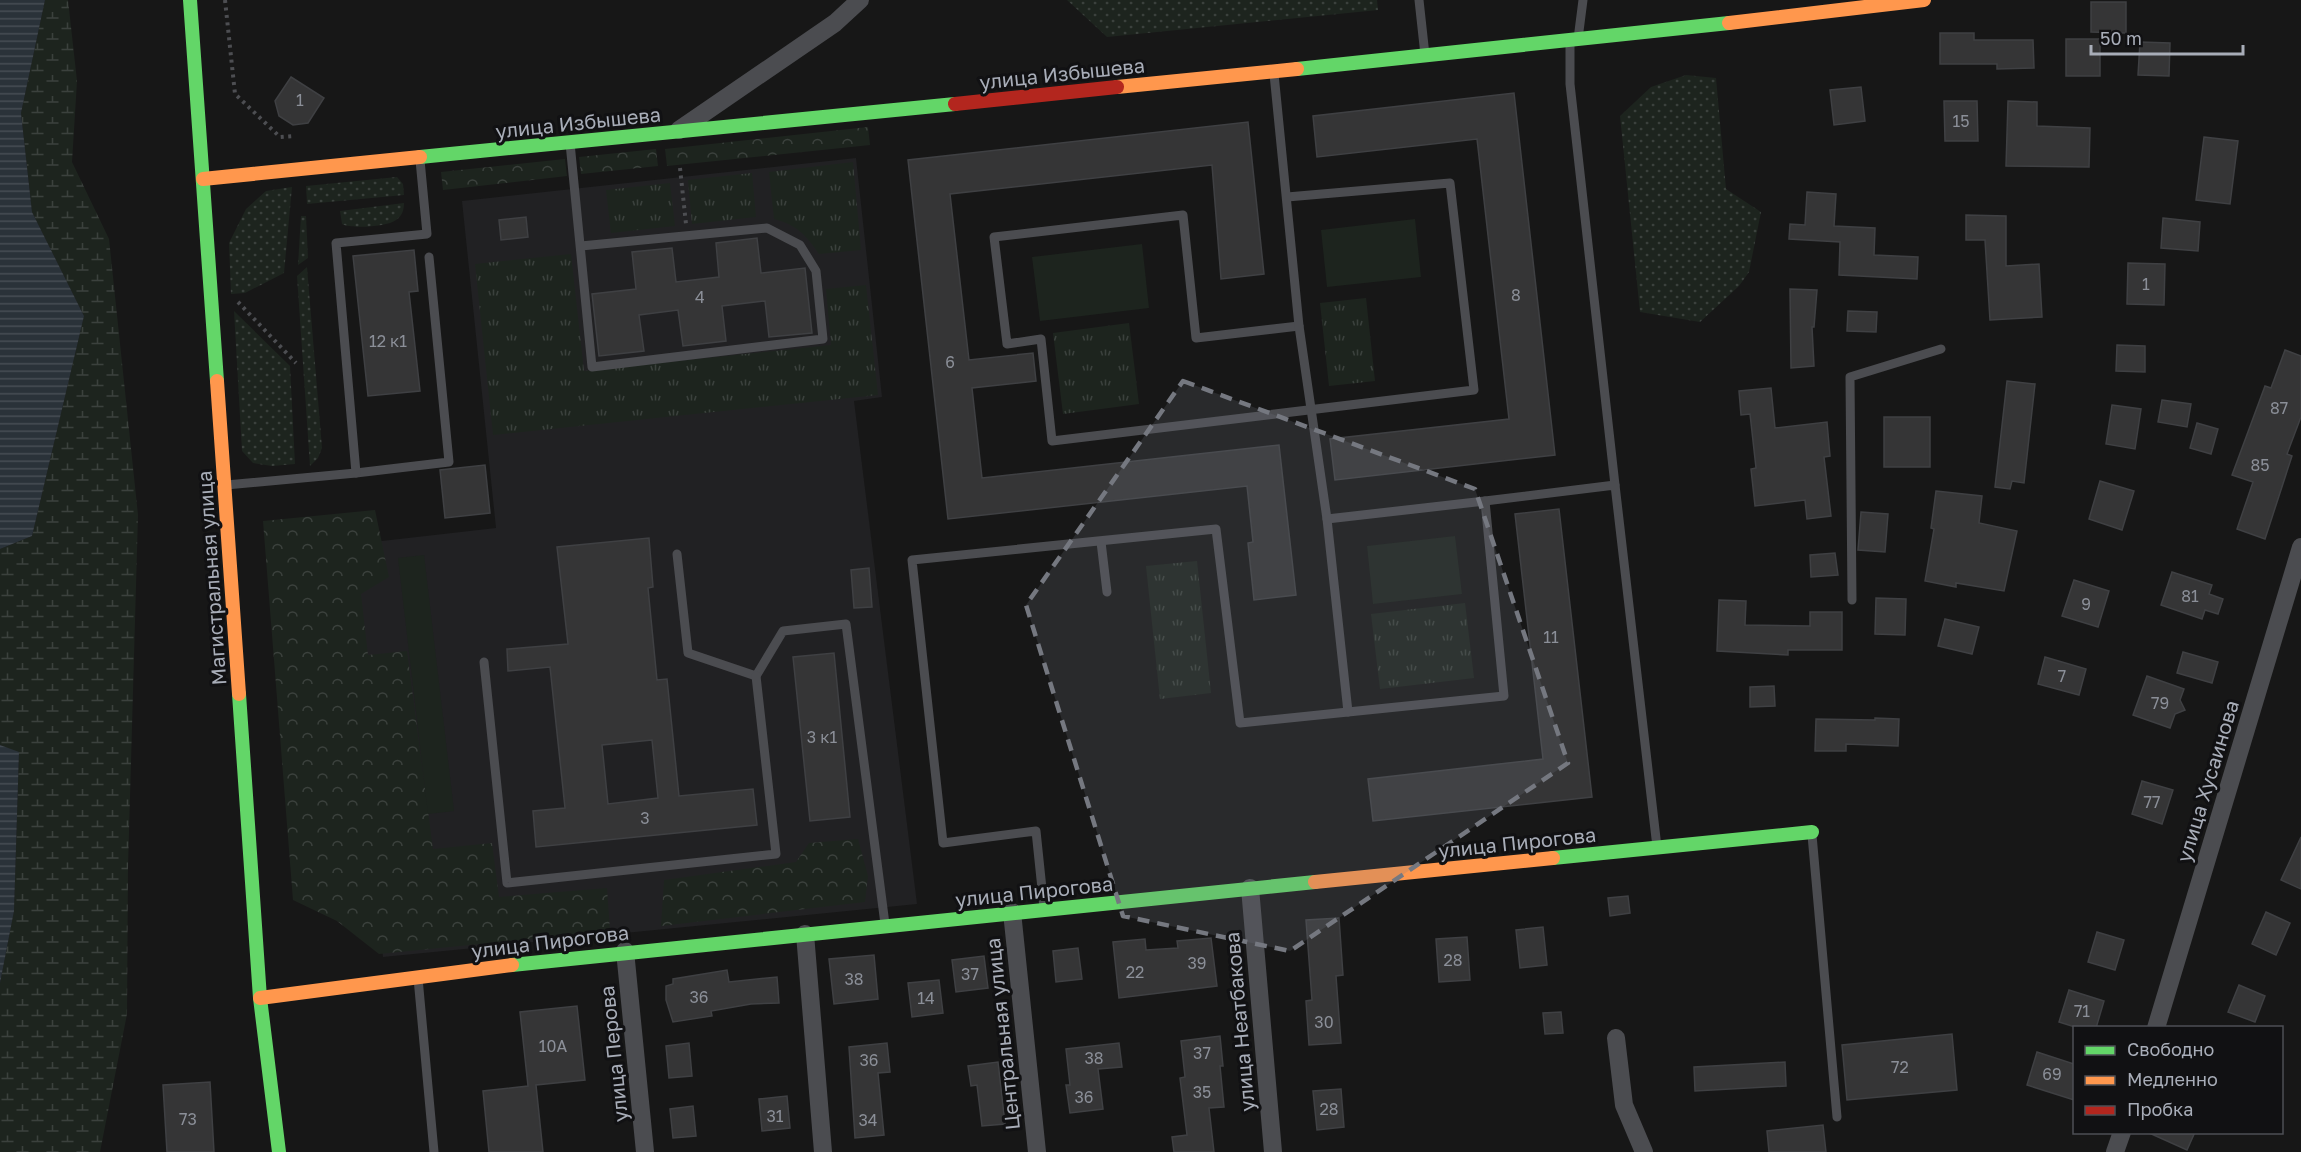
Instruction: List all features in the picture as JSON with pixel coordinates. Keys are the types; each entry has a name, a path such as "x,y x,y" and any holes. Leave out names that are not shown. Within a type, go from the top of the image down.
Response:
{"street":[{"name":"Магистральная улица","path":"190,0 260,998 279,1152"},
{"path":"678,130 835,23 860,0"},
{"name":"улица Избышева","path":"203,179 1425,57 1924,0"},
{"name":"улица Хусаинова","path":"2157,1026 2301,547"},
{"name":"улица Пирогова","path":"260,998 351,988 418,975 625,951 886,927 1012,912 1812,832"},
{"name":"улица Неатбакова","path":"1250,888 1273,1152"},
{"name":"Центральная улица","path":"1012,912 1037,1152"},
{"path":"805,934 823,1152"},
{"name":"улица Перова","path":"625,951 645,1152"},
{"path":"1616,1038 1624,1105 1644,1152"},
{"path":"2115,1152 2121,1134"}],"lane":[{"path":"1419,0 1425,57"},
{"path":"1583,0 1574,41 1570,84 1657,848"},
{"path":"1274,72 1299,326 1326,519 1348,712"},
{"path":"570,143 592,367 824,339 816,271 800,245 767,228 581,246"},
{"path":"356,473 336,243 427,234 420,158"},
{"path":"1287,197 1450,183 1474,390 1052,441 1041,339 1007,344 994,237 1183,215 1196,338 1299,326"},
{"path":"224,485 449,462 429,257"},
{"path":"1852,600 1850,377 1941,349"},
{"path":"1326,519 1615,485"},
{"path":"1044,909 1036,831 943,843 912,560 1216,529 1240,723 1504,696 1485,501"},
{"path":"1101,542 1107,592"},
{"path":"677,554 688,653 756,676"},
{"path":"484,662 507,883 776,854 756,676 783,631 846,624 886,927"},
{"path":"1812,832 1837,1117"},
{"path":"418,975 434,1152"}],"path":[{"path":"225,0 235,94 280,137 294,136"},
{"path":"680,168 688,236"},
{"path":"238,302 296,363"}],"highlighted area":[{"path":"1183,381 1475,489 1568,763 1290,951 1123,916 1026,605"}],"shaded area":[{"path":"0,0 45,0 21,113 32,212 84,316 32,536 0,549"},
{"path":"856,158 882,397 854,401 917,904 383,957 338,546 496,528 462,201"},
{"path":"0,745 19,752 14,911 0,983"}],"green space":[{"path":"45,0 68,0 77,81 72,162 109,239 138,515 128,867 127,1014 100,1152 0,1152 0,983 14,911 19,753 0,745 0,549 32,536 84,316 32,212 21,113"},
{"path":"1067,0 1377,0 1378,10 1107,37"},
{"path":"1686,75 1716,78 1726,189 1761,212 1749,272 1739,286 1700,322 1640,312 1620,116 1651,87"},
{"path":"868,127 870,145 667,166 665,149"},
{"path":"656,149 658,166 581,174 579,157"},
{"path":"565,159 567,176 443,190 441,172"},
{"path":"853,162 861,250 819,254 800,232 789,224 774,219 769,172"},
{"path":"752,173 756,217 692,224 688,180"},
{"path":"397,177 403,184 404,195 307,204 306,186"},
{"path":"670,183 675,226 611,233 606,190"},
{"path":"292,187 284,273 245,293 231,294 229,243 246,209 266,191"},
{"path":"404,203 401,215 391,222 361,227 342,224 340,211"},
{"path":"301,216 306,216 308,258 298,265"},
{"path":"1415,219 1421,277 1327,287 1321,230"},
{"path":"1142,244 1149,308 1040,321 1032,257"},
{"path":"571,254 584,371 831,345 826,289 866,285 878,395 493,435 475,264"},
{"path":"307,267 322,448 318,458 310,466 297,276"},
{"path":"1366,298 1375,381 1329,386 1320,303"},
{"path":"234,311 290,366 295,464 272,466 253,463 242,451"},
{"path":"1129,323 1139,404 1063,414 1053,333"},
{"path":"375,510 389,577 361,594 368,655 407,651 433,849 492,843 499,897 607,888 610,931 379,954 337,921 293,900 263,521"},
{"path":"1455,536 1462,594 1373,604 1367,546"},
{"path":"424,555 454,811 428,814 398,558"},
{"path":"1197,561 1211,693 1160,699 1146,566"},
{"path":"1465,603 1474,678 1380,689 1371,614"},
{"path":"858,839 868,876 865,902 661,926 664,880 796,862 809,843"}],"building":[{"path":"2091,2 2126,2 2126,33 2091,32"},
{"path":"1940,33 1974,33 1974,40 2033,40 2034,68 1997,69 1997,64 1940,64"},
{"path":"2066,39 2100,39 2100,76 2066,76"},
{"path":"2140,42 2170,43 2169,76 2138,75"},
{"path":"291,77 324,98 308,123 293,125 279,116 275,101"},
{"path":"1861,87 1865,121 1834,125 1830,90"},
{"path":"1514,93 1555,455 1335,480 1330,439 1509,419 1477,139 1317,157 1313,116"},
{"path":"1944,101 1977,101 1978,141 1945,141"},
{"path":"2008,101 2037,102 2037,126 2090,128 2089,167 2006,166"},
{"path":"1248,122 1264,274 1221,279 1212,165 950,194 969,360 1033,353 1036,381 972,388 982,478 1279,445 1296,595 1254,600 1248,543 1253,542 1247,486 948,519 908,160"},
{"path":"2204,137 2238,141 2230,204 2196,200"},
{"path":"1807,192 1836,194 1834,226 1875,228 1874,255 1918,257 1917,279 1839,275 1840,242 1789,239 1790,224 1805,225"},
{"path":"1966,215 2006,216 2006,266 2039,264 2042,317 1990,320 1985,240 1966,240"},
{"path":"526,217 528,237 501,240 499,220"},
{"path":"2163,218 2200,222 2198,251 2161,248"},
{"path":"757,238 761,273 805,268 812,333 769,337 765,301 722,306 726,341 683,346 678,310 639,315 644,351 599,356 592,294 636,289 632,252 672,248 676,282 719,277 716,243"},
{"path":"414,250 418,291 409,292 420,391 368,396 353,256"},
{"path":"2128,263 2165,264 2164,305 2127,304"},
{"path":"1790,289 1817,290 1814,327 1812,327 1814,366 1791,368"},
{"path":"1848,311 1877,312 1876,332 1847,331"},
{"path":"2117,345 2145,346 2145,372 2116,371"},
{"path":"2285,350 2301,356 2301,417 2287,454 2292,456 2265,539 2237,529 2253,482 2232,475 2265,386 2271,388"},
{"path":"2007,381 2035,384 2024,483 2012,481 2010,489 1995,487"},
{"path":"1771,388 1775,428 1827,422 1830,456 1824,457 1831,516 1807,519 1805,500 1755,506 1751,469 1756,468 1750,414 1741,415 1739,391"},
{"path":"2162,400 2191,404 2187,427 2158,422"},
{"path":"2112,405 2141,409 2135,449 2106,444"},
{"path":"1884,417 1930,417 1930,467 1884,467"},
{"path":"2197,423 2218,429 2211,454 2190,448"},
{"path":"485,465 490,513 445,518 440,470"},
{"path":"2100,481 2134,491 2122,530 2089,519"},
{"path":"1936,491 1982,496 1979,523 2017,531 2004,591 1956,583 1956,587 1925,581 1934,529 1931,528"},
{"path":"1559,509 1592,797 1373,821 1368,779 1543,759 1515,514"},
{"path":"1861,512 1888,514 1885,552 1858,550"},
{"path":"649,538 653,587 648,588 657,680 667,679 679,796 753,789 757,825 536,847 533,811 565,808 550,667 508,671 507,649 568,644 557,547","holes":["652,740 658,798 608,804 602,745"]},
{"path":"1835,553 1838,575 1811,577 1810,555"},
{"path":"869,568 872,607 854,608 851,570"},
{"path":"2172,572 2212,585 2209,594 2223,599 2218,614 2205,610 2202,619 2161,605"},
{"path":"2074,580 2109,591 2098,627 2062,616"},
{"path":"1876,598 1906,599 1905,635 1875,634"},
{"path":"1719,600 1746,601 1745,625 1810,626 1810,612 1842,612 1842,650 1788,650 1788,655 1717,651"},
{"path":"1945,619 1979,627 1972,654 1938,646"},
{"path":"2183,652 2218,662 2212,683 2177,673"},
{"path":"834,653 850,817 810,821 793,657"},
{"path":"2045,657 2086,669 2079,695 2038,684"},
{"path":"2147,676 2184,689 2180,700 2185,710 2175,714 2170,728 2133,715"},
{"path":"1774,686 1775,706 1750,707 1750,687"},
{"path":"1875,718 1899,719 1898,746 1846,744 1846,751 1815,751 1816,719 1875,720"},
{"path":"2142,781 2173,790 2162,824 2132,814"},
{"path":"2301,837 2301,889 2281,880"},
{"path":"1628,896 1630,913 1610,916 1608,898"},
{"path":"2266,912 2290,923 2276,955 2252,944"},
{"path":"1339,918 1343,975 1336,976 1341,1043 1309,1045 1306,1001 1312,1000 1306,920"},
{"path":"1543,927 1547,965 1520,968 1516,930"},
{"path":"2097,932 2124,940 2115,970 2088,962"},
{"path":"1467,937 1470,980 1439,982 1436,939"},
{"path":"1211,938 1217,986 1119,998 1113,942 1145,939 1146,950 1178,948 1177,941"},
{"path":"1078,948 1082,979 1056,982 1053,951"},
{"path":"874,955 878,999 834,1004 829,959"},
{"path":"984,956 988,988 956,992 952,960"},
{"path":"727,970 729,982 777,977 779,1003 751,1004 711,1011 712,1016 673,1022 666,1000 666,986 673,984 673,979"},
{"path":"939,980 943,1013 912,1017 908,983"},
{"path":"2239,985 2265,996 2255,1022 2228,1012"},
{"path":"2069,990 2104,1001 2097,1026 2073,1026 2059,1022"},
{"path":"577,1006 585,1080 536,1085 543,1152 489,1152 483,1091 528,1086 520,1012"},
{"path":"1561,1012 1563,1033 1545,1034 1543,1013"},
{"path":"1952,1034 1957,1090 1847,1100 1842,1045"},
{"path":"1220,1036 1224,1107 1209,1108 1214,1152 1174,1152 1172,1137 1187,1135 1180,1078 1185,1077 1181,1041"},
{"path":"689,1043 692,1076 669,1078 666,1046"},
{"path":"887,1043 890,1072 878,1073 884,1135 855,1138 849,1047"},
{"path":"1119,1043 1122,1067 1098,1069 1103,1109 1070,1113 1066,1085 1070,1085 1066,1049"},
{"path":"2037,1052 2073,1064 2073,1100 2027,1085"},
{"path":"998,1062 1005,1124 982,1126 977,1085 971,1086 968,1066"},
{"path":"1785,1062 1786,1086 1695,1091 1694,1067"},
{"path":"210,1082 214,1152 167,1152 163,1085"},
{"path":"1341,1089 1344,1127 1317,1130 1313,1091"},
{"path":"787,1096 790,1128 762,1131 759,1099"},
{"path":"693,1106 696,1136 673,1138 670,1109"},
{"path":"1823,1125 1826,1152 1769,1152 1767,1131"},
{"path":"2151,1134 2194,1134 2187,1150"}],"traffic: fast":[{"path":"190,0 217,381"},
{"path":"1297,69 1729,23"},
{"path":"420,157 955,104"},
{"path":"239,694 260,998 279,1152"},
{"path":"1553,858 1812,832"},
{"path":"512,965 1315,882"}],"traffic: slow":[{"path":"1729,23 1924,0"},
{"path":"1117,87 1297,69"},
{"path":"203,179 420,157"},
{"path":"217,381 239,694"},
{"path":"1315,882 1553,858"},
{"path":"260,998 512,965"}],"traffic: jam":[{"path":"955,104 1117,87"}]}
